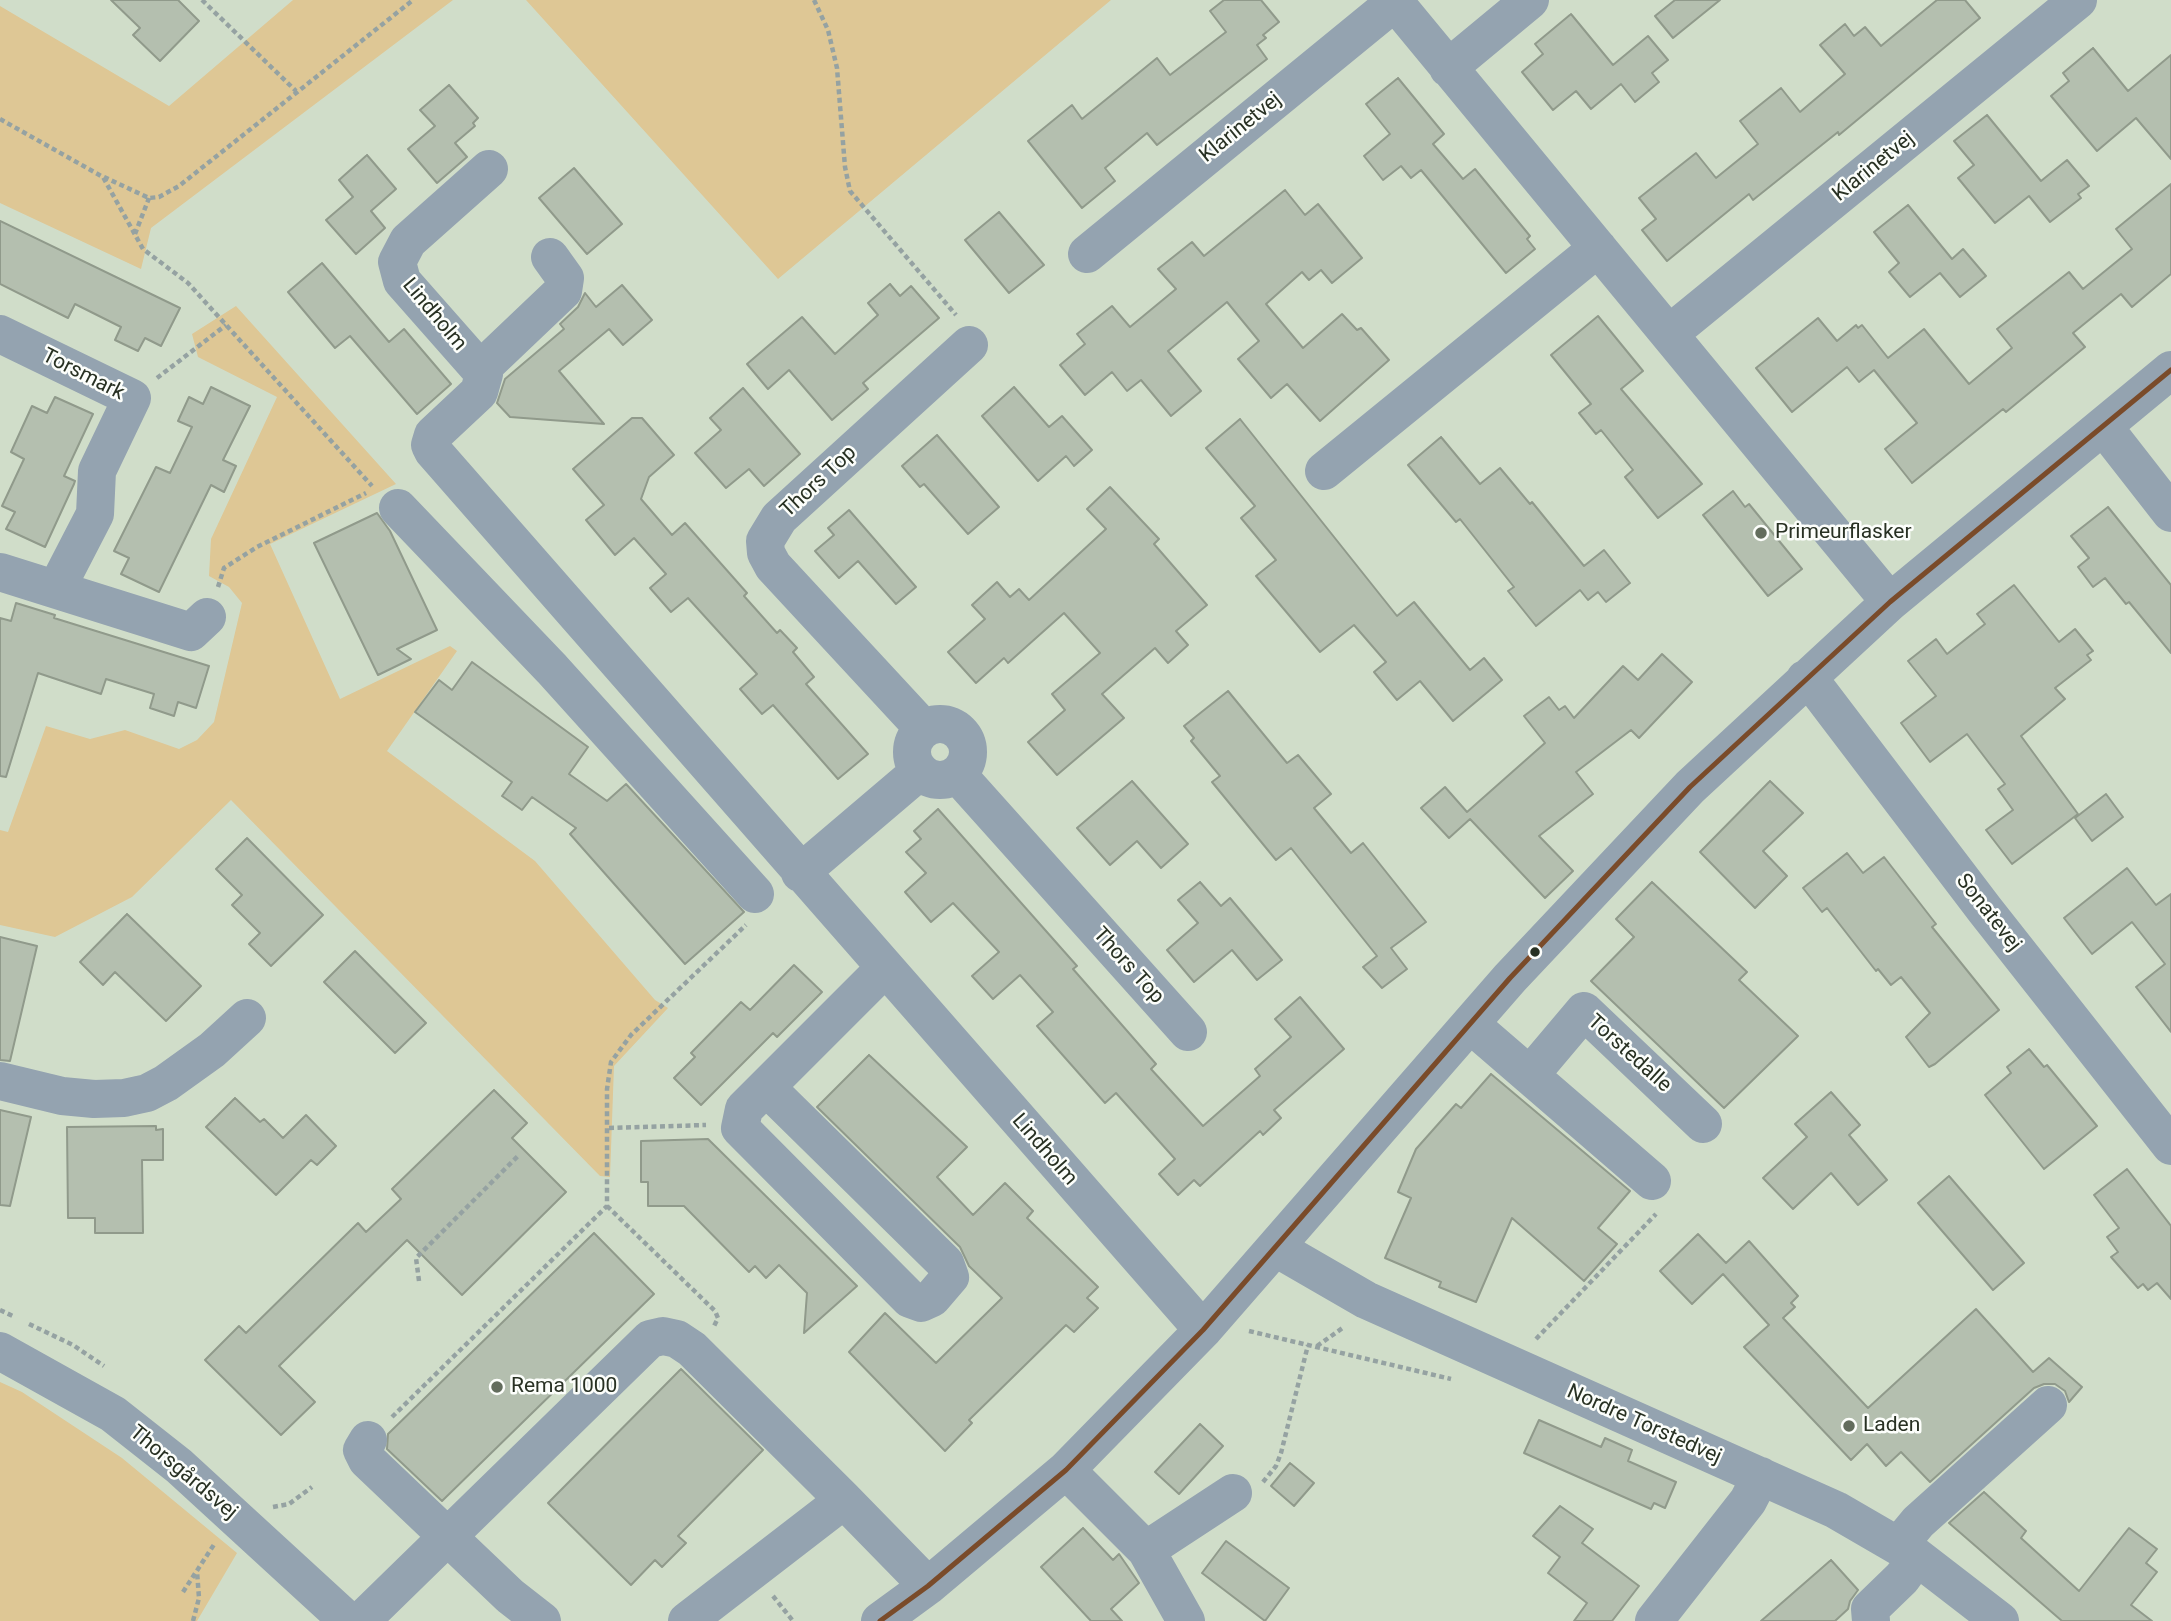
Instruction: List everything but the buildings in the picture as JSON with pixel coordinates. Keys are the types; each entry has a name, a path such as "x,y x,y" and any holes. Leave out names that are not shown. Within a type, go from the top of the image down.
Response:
{"street":[{"path":"1448,68 1530,0"},
{"name":"Klarinetvej","path":"1669,334 2078,0"},
{"name":"Klarinetvej","path":"1087,254 1394,1 1890,602"},
{"name":"Lindholm","path":"489,169 408,241 397,262 402,281 481,369 484,380 478,392 437,431 430,445 884,969 1207,1326"},
{"path":"1324,471 1598,248"},
{"name":"Lindholm","path":"481,369 563,291 565,278 550,257"},
{"name":"Torsmark","path":"0,334 132,398 97,471 96,514 64,574 60,590"},
{"name":"Thors Top","path":"969,345 779,518 765,541 766,553 773,566 924,729 933,724 947,724 965,738 967,759 938,773 1188,1032"},
{"path":"880,1621 928,1586 1066,1470 1207,1326 1470,1024 1618,860 1690,787 1890,602 2171,370"},
{"path":"2103,426 2171,513"},
{"path":"386,498 552,669 702,836 754,906"},
{"path":"461,573 507,535"},
{"path":"0,572 191,632 207,617"},
{"path":"552,669 592,633"},
{"name":"Sonatevej","path":"1805,679 1820,693 1984,910 2171,1146"},
{"path":"800,873 938,773"},
{"path":"702,836 738,802"},
{"path":"766,1087 945,1263 950,1277 926,1302 910,1299 744,1134 739,1122 744,1109 766,1087 884,969"},
{"name":"Torstedalle","path":"1530,1075 1584,1011 1703,1124"},
{"path":"0,1081 62,1096 94,1099 147,1093 166,1083 212,1050 247,1018"},
{"path":"1470,1024 1652,1181"},
{"path":"808,1198 844,1163"},
{"name":"Nordre Torstedvej","path":"1276,1248 1366,1300 1836,1510 1908,1551 2000,1621"},
{"path":"360,1621 650,1339 663,1336 677,1339 692,1349 928,1586"},
{"name":"Thorsgårdsvej","path":"0,1351 113,1414 252,1512 348,1621"},
{"path":"1871,1621 1870,1609 1902,1578 1918,1522 2048,1405"},
{"path":"368,1440 362,1450 367,1460 510,1596 542,1621"},
{"path":"1066,1470 1146,1550 1186,1621"},
{"path":"1654,1621 1748,1500 1761,1476"},
{"path":"1146,1550 1233,1493"},
{"path":"687,1621 844,1500"}],"path":[{"path":"202,0 296,91"},
{"path":"0,119 103,177 149,198 159,197 179,186 413,0"},
{"path":"814,0 828,30 837,68 845,167 850,191 956,313 969,345"},
{"path":"103,177 143,249 188,283 386,498 257,547 224,568 207,617"},
{"path":"135,235 149,198"},
{"path":"132,398 226,325"},
{"path":"368,1440 607,1206 607,1088 611,1062 631,1035 754,906"},
{"path":"609,1128 739,1122"},
{"path":"419,1281 416,1258 519,1155"},
{"path":"1511,1365 1667,1202 1652,1181"},
{"path":"607,1206 715,1311 718,1318 715,1325 692,1349"},
{"path":"1207,1326 1308,1345 1459,1380"},
{"path":"1233,1493 1242,1496 1259,1485 1276,1466 1286,1439 1308,1345"},
{"path":"183,1592 197,1570 252,1512 289,1504 312,1487"},
{"path":"193,1621 199,1598 197,1570"}],"shaded area":[{"path":"293,0 453,0 151,228 141,269 0,203 0,6 169,106"},
{"path":"526,0 1111,0 778,279"},
{"path":"236,306 396,484 270,544 340,699 450,646 457,651 387,751 535,861 655,1000 668,1008 614,1066 610,1177 600,1176 231,800 132,897 55,937 0,925 0,830 8,832 46,726 90,739 125,730 179,749 197,740 214,722 242,603 229,587 209,576 211,539 277,397 198,357 192,334"},
{"path":"0,1382 22,1392 122,1458 237,1553 197,1621 0,1621"}],"transit line":[{"path":"880,1621 928,1586 1066,1470 1203,1330 1510,978 1690,787 1890,602 2171,370"}],"place":[{"name":"Primeurflasker","path":"1761,533"},
{"name":"Rema 1000","path":"497,1387"},
{"name":"Laden","path":"1849,1426"}]}
